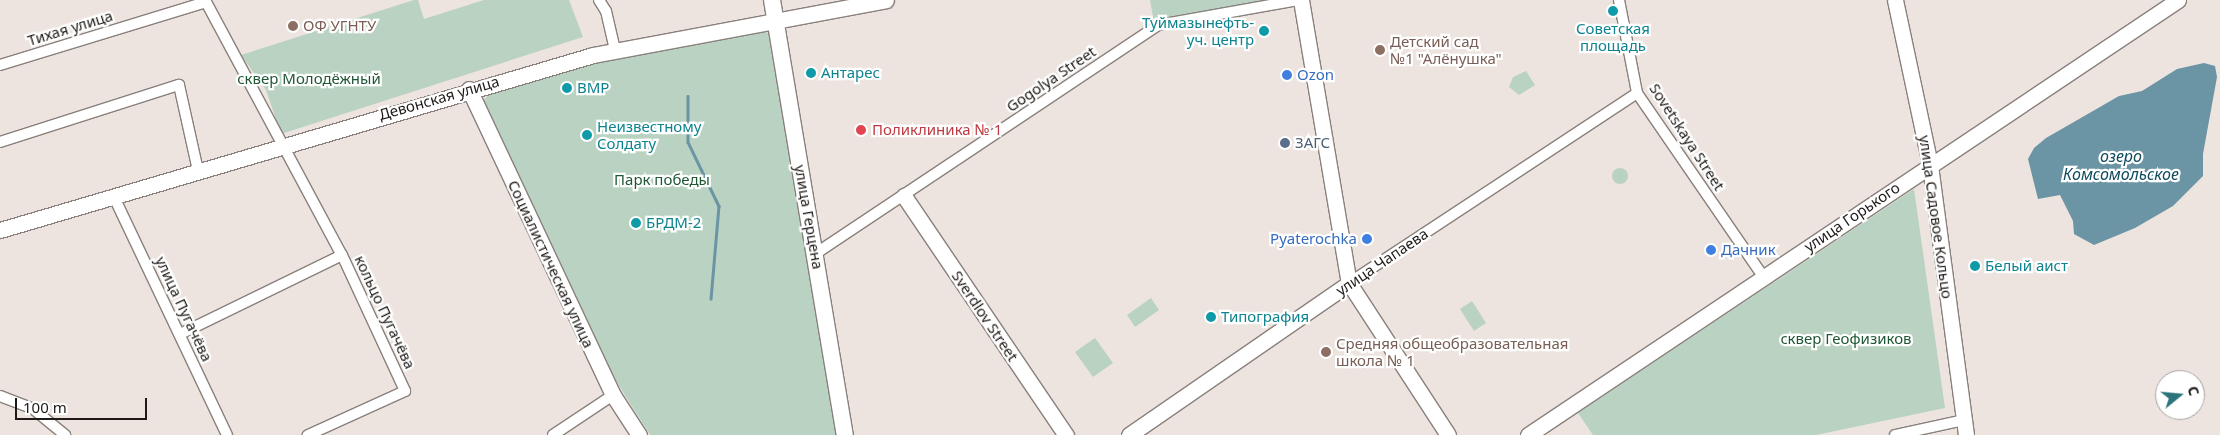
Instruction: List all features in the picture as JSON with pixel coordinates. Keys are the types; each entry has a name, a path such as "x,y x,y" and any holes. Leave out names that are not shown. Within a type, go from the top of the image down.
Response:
{"main road":[{"name":"улица Герцена","path":"772,0 845,435"}],"street":[{"path":"599,0 606,11 615,50"},
{"name":"Девонская улица","path":"0,230 198,171 283,149 470,89 615,50 886,0"},
{"path":"1300,0 1349,283 1448,435"},
{"name":"Gogolya Street","path":"815,254 1158,25 1300,0"},
{"name":"Sovetskaya Street","path":"1619,0 1637,93 1762,276"},
{"name":"улица Садовое Кольцо","path":"1895,0 1930,165 1965,428"},
{"name":"улица Горького","path":"1528,435 1762,276 2178,0"},
{"name":"Тихая улица","path":"0,65 206,1"},
{"name":"кольцо Пугачёва","path":"206,1 283,149 342,255 405,391 308,435"},
{"path":"0,142 179,85 198,171"},
{"name":"Социалистическая улица","path":"470,89 613,395 639,435"},
{"name":"улица Чапаева","path":"1129,435 1349,283 1637,93"},
{"name":"Sverdlov Street","path":"904,196 1066,435"},
{"name":"улица Пугачёва","path":"114,197 227,435"},
{"path":"180,334 342,255"},
{"path":"553,435 613,395"},
{"path":"0,396 32,408 65,435"},
{"path":"1895,435 1965,428"}],"green space":[{"name":"сквер Молодёжный","path":"418,0 424,19 484,0 569,0 583,37 281,134 266,90 241,55"},
{"path":"1150,0 1277,0 1154,22"},
{"name":"Парк победы","path":"766,31 770,36 836,435 650,435 611,373 483,101 490,93 641,50"},
{"path":"1526,71 1535,85 1519,95 1509,87 1513,77"},
{"path":"1617,168 1623,168 1628,173 1626,182 1617,184 1612,179 1612,173"},
{"name":"cквер Геофизиков","path":"1914,189 1945,408 1816,435 1593,435 1578,413"},
{"path":"1151,298 1159,310 1135,327 1127,315"},
{"path":"1472,301 1486,323 1474,331 1460,309"},
{"path":"1095,338 1113,363 1093,377 1075,352"}],"water":[{"name":"озеро Комсомольское","path":"2204,63 2215,66 2217,77 2203,154 2203,176 2173,206 2135,228 2094,245 2074,234 2073,221 2060,195 2038,199 2028,159 2034,148 2046,138 2119,96 2142,91 2177,69"}],"waterway":[{"path":"688,96 688,142 719,206 711,299"}],"place":[{"name":"Советская площадь","path":"1613,11"},
{"name":"ОФ УГНТУ","path":"293,26"},
{"name":"Туймазынефть- уч. центр","path":"1264,31"},
{"name":"Детский сад №1 \"Алёнушка\"","path":"1380,50"},
{"name":"Антарес","path":"811,73"},
{"name":"Ozon","path":"1287,75"},
{"name":"BMP","path":"567,88"},
{"name":"Поликлиника № 1","path":"861,130"},
{"name":"Неизвестному Солдату","path":"587,135"},
{"name":"ЗАГС","path":"1285,143"},
{"name":"БРДМ-2","path":"636,223"},
{"name":"Pyaterochka","path":"1367,239"},
{"name":"Дачник","path":"1711,250"},
{"name":"Белый аист","path":"1975,266"},
{"name":"Типография","path":"1211,317"},
{"name":"Средняя общеобразовательная школа № 1","path":"1326,352"}]}
